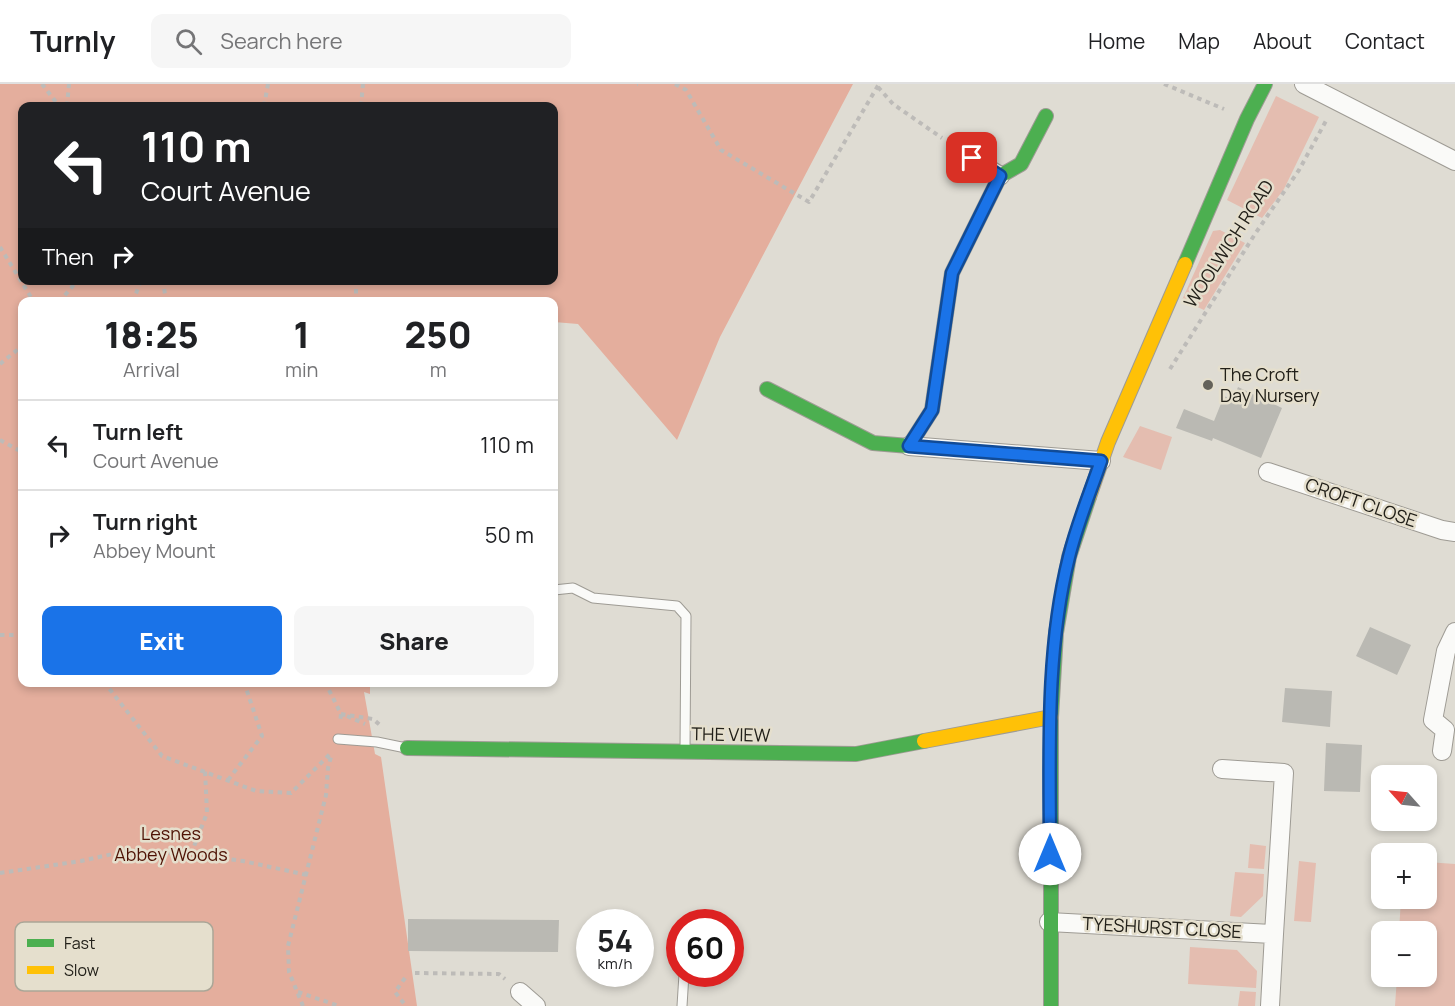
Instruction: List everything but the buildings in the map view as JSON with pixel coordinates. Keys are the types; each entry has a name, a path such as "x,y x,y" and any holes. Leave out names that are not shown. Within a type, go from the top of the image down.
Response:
{"street":[{"name":"WOOLWICH ROAD","path":"1051,1006 1049,922 1051,717 1056,633 1069,556 1101,461 1247,119 1265,84"},
{"path":"1304,84 1455,161"},
{"path":"909,446 932,410 952,273 1000,176 1021,164 1046,116"},
{"path":"957,149 1000,176"},
{"path":"767,389 873,443 1101,461"},
{"name":"CROFT CLOSE","path":"1268,471 1442,530 1455,532"},
{"path":"1442,751 1445,730 1433,720 1446,651 1455,632"},
{"name":"THE VIEW","path":"407,748 856,754 1051,717"},
{"path":"1222,769 1284,773 1270,1006"},
{"name":"TYESHURST CLOSE","path":"1049,922 1274,934"},
{"path":"520,992 536,1006"}],"lane":[{"path":"558,590 573,588 593,598 677,606 686,616 685,752"},
{"path":"338,739 377,742 407,748"},
{"path":"682,1006 683,987"}],"path":[{"path":"42,84 56,102"},
{"path":"67,102 69,84"},
{"path":"265,102 268,84"},
{"path":"362,102 363,84"},
{"path":"675,84 686,90 722,150 809,201 878,85 893,104 957,149"},
{"path":"1164,84 1247,119"},
{"name":"WOOLWICH ROAD","path":"1166,375 1255,234 1299,170 1337,101"},
{"path":"0,247 18,276"},
{"path":"63,297 74,285"},
{"path":"0,364 18,349"},
{"path":"0,440 18,450"},
{"path":"0,635 18,635"},
{"path":"108,687 162,756 205,770 256,791 291,793 333,750"},
{"path":"228,780 262,736 246,687"},
{"path":"190,854 207,813 205,770"},
{"path":"303,1006 289,972 288,946 318,823"},
{"path":"0,873 126,851 190,854 243,861 307,874"},
{"path":"415,973 499,974 520,992"},
{"path":"405,978 395,992 406,1006"},
{"path":"297,992 339,1006"}],"shaded area":[{"path":"1276,96 1319,117 1284,189 1262,218 1227,200"},
{"path":"1220,230 1245,243 1204,310 1182,300 1213,231"},
{"path":"1140,426 1172,437 1161,470 1123,457"},
{"path":"1250,844 1266,846 1264,869 1248,868"},
{"path":"1299,861 1316,863 1311,922 1294,921"},
{"path":"1437,863 1455,864 1455,1006 1395,1006 1396,987 1437,987 1437,921 1400,921 1400,909 1437,909"},
{"path":"1235,872 1264,874 1263,896 1241,917 1230,916"},
{"path":"1190,947 1237,950 1257,971 1256,988 1188,984"},
{"path":"1240,991 1256,992 1255,1006 1238,1006"}],"green space":[{"name":"Lesnes Abbey Woods","path":"0,84 853,84 720,337 677,440 578,324 558,322 558,297 18,297 18,687 370,687 370,694 364,692 375,754 381,757 417,1006 0,1006"}],"traffic: fast":[{"path":"1185,264 1247,119 1265,84"},
{"path":"767,389 873,443 909,446 932,410 952,273 1000,176 1021,164 1046,116"},
{"path":"1051,1006 1051,717 1056,633 1069,557 1089,497"},
{"path":"407,748 856,754 924,741"}],"traffic: slow":[{"path":"1089,497 1108,442 1185,264"},
{"path":"924,741 1051,717"}],"place":[{"name":"The Croft Day Nursery","path":"1208,385"}],"route":[{"path":"972,158 1000,176 952,273 932,410 909,446 1101,461 1069,556 1056,633 1051,717 1050,854"}]}
